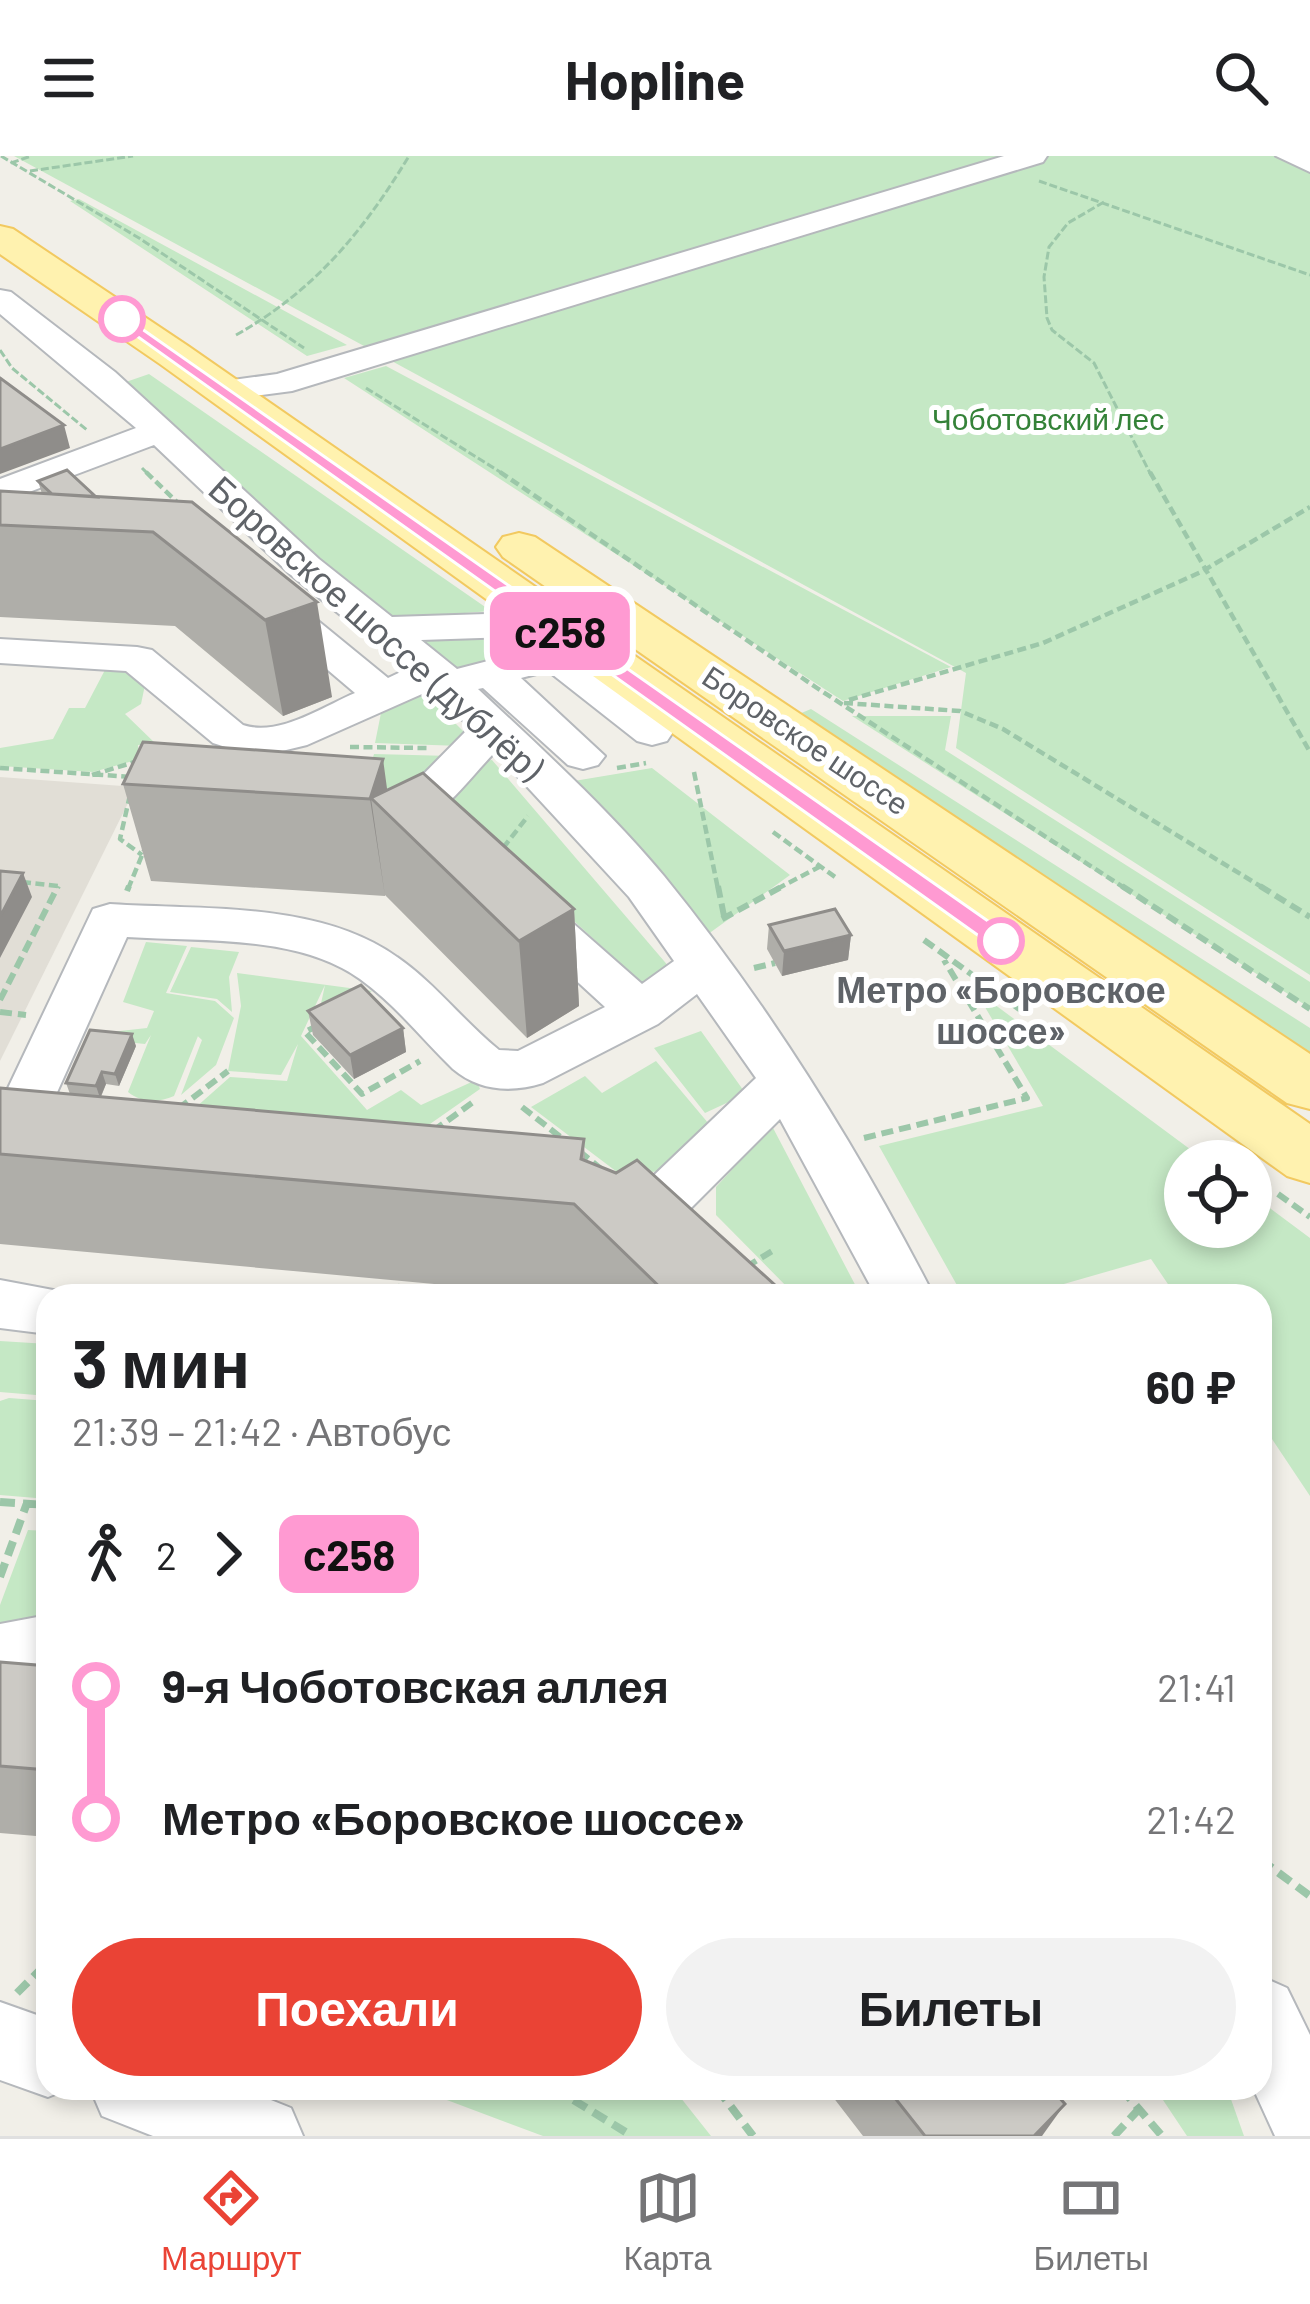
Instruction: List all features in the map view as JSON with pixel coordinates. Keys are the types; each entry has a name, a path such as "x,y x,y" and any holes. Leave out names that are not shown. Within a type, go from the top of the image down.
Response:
{"main road":[{"name":"Боровское шоссе","path":"14,206 1310,1085"},
{"name":"Боровское шоссе","path":"14,206 223,390 553,635 1310,1158"}],"street":[{"path":"1291,156 1310,164"},
{"path":"223,390 280,384 329,365 1031,167"},
{"name":"Боровское шоссе (дублёр)","path":"0,299 88,366 305,567 442,678 484,737 556,773 646,886 718,941 786,1081 899,1284"},
{"path":"0,491 157,432"},
{"path":"305,567 239,575 384,695"},
{"path":"383,629 553,635 652,733 556,773 492,674"},
{"path":"0,651 137,659 228,734 257,744 279,741 384,695 442,678 492,674 538,661 553,635"},
{"path":"451,840 484,737"},
{"path":"338,803 451,840 640,1011"},
{"path":"7,1143 110,920 324,942 365,958 487,1069 510,1078 640,1011 718,941"},
{"path":"669,1195 786,1081"},
{"path":"7,1143 78,1132"},
{"path":"610,1188 669,1195 758,1260"},
{"path":"0,1304 36,1308"},
{"path":"0,1656 36,1650"},
{"path":"1272,2041 1310,2122"},
{"path":"163,2100 263,2136"}],"path":[{"path":"1,156 11,163"},
{"path":"11,163 31,156"},
{"path":"14,206 133,156"},
{"path":"236,335 266,321 306,290 367,228 409,156"},
{"path":"11,163 14,206"},
{"path":"1031,167 1104,202 1310,274"},
{"path":"1104,202 1054,235 1043,253 1051,332 1087,353 1201,572 1310,752"},
{"path":"14,206 266,321 1310,1009"},
{"path":"0,368 11,368"},
{"path":"840,703 1042,643 1201,572 1310,507"},
{"path":"840,703 960,711 1003,729 1310,917"},
{"path":"279,741 361,747 484,737"},
{"path":"141,745 143,760 120,838 124,847 142,855"},
{"path":"338,803 361,747"},
{"path":"92,775 143,760"},
{"path":"679,761 712,786"},
{"path":"451,840 556,773 654,762"},
{"path":"0,768 135,777"},
{"path":"694,772 718,941 754,968 775,963"},
{"path":"127,802 143,808"},
{"path":"766,826 838,878"},
{"path":"110,920 151,835"},
{"path":"718,941 819,866"},
{"path":"0,1000 58,886 19,882"},
{"path":"910,927 942,957 1032,1018"},
{"path":"825,1147 1027,1098 942,957"},
{"path":"397,984 305,1032 362,1094 455,1041"},
{"path":"176,1110 228,1071"},
{"path":"422,1138 510,1078 601,1168 610,1188"},
{"path":"0,1502 36,1503"},
{"path":"0,1577 27,1504"},
{"path":"1272,1868 1310,1896"},
{"path":"20,2033 36,1992"},
{"path":"574,2100 632,2136"},
{"path":"726,2100 753,2136"},
{"path":"1131,2100 1162,2136"},
{"path":"1114,2136 1139,2109"}],"shaded area":[{"path":"0,777 136,787 0,1061"}],"green space":[{"name":"Чоботовский лес","path":"14,156 1284,156 1310,166 1310,975 956,748 966,673"},
{"path":"79,199 347,345 307,356 70,201"},
{"path":"386,366 951,667 843,701 344,378"},
{"path":"149,374 491,611 386,619 123,383"},
{"path":"525,632 539,637 534,658 522,650 457,677 416,640"},
{"path":"106,668 119,669 145,685 141,704 125,714 157,745 138,745 140,759 93,772 0,766 0,748 53,739 69,708 85,708"},
{"path":"419,687 468,736 461,746 375,743 383,703"},
{"path":"811,709 1310,1028 1310,1054 799,714"},
{"path":"852,716 951,716 945,750 1310,982 1310,1008"},
{"path":"374,754 451,756 417,792 364,788"},
{"path":"492,760 670,968 644,985 446,804 484,761"},
{"path":"652,768 790,875 704,937 574,781"},
{"path":"146,942 187,946 166,993 215,1001 234,1018 216,1065 181,1095 202,1040 198,1036 174,1096 156,1101 128,1092 151,1035 145,1044 107,1040 111,1032 147,1028 154,1011 123,1002"},
{"path":"191,947 239,952 229,977 232,1012 217,999 170,992"},
{"path":"237,973 372,991 317,1022 325,985 301,1036 367,1110 401,1090 421,1105 476,1080 480,1089 390,1152 186,1116 230,1077 287,1081 298,1044 281,1075 228,1071 241,1006"},
{"path":"975,990 1178,1140 1164,1140 1164,1248 1272,1248 1272,1210 1310,1238 1310,1496 1272,1439 1272,1284 1168,1284 1151,1259 1064,1284 956,1284 879,1146 1043,1106"},
{"path":"701,1031 746,1094 705,1113 654,1048"},
{"path":"656,1061 714,1130 671,1170 621,1175 531,1107 585,1076 602,1093"},
{"path":"772,1126 855,1284 784,1284 716,1215 716,1187"},
{"path":"0,1341 36,1343 36,1395 0,1392"},
{"path":"36,1400 36,1498 0,1495 0,1401"},
{"path":"28,1530 36,1530 36,1621 30,1638 0,1645 0,1605"},
{"path":"447,2100 682,2100 711,2136 543,2136"},
{"path":"1163,2100 1231,2100 1244,2136 1187,2136"}],"building":[{"path":"0,378 64,425 0,449"},
{"path":"67,470 96,497 52,494 38,481"},
{"path":"0,491 192,502 317,602 265,620 153,532 0,525"},
{"path":"143,742 383,759 370,799 123,784"},
{"path":"423,773 574,909 519,941 371,798"},
{"path":"0,871 23,873 0,917"},
{"path":"835,909 851,935 784,951 769,925"},
{"path":"361,985 403,1028 350,1055 308,1011"},
{"path":"90,1030 132,1034 115,1074 102,1072 96,1086 66,1083"},
{"path":"0,1088 584,1139 581,1159 616,1173 637,1160 774,1284 657,1284 574,1204 0,1154"},
{"path":"0,1662 36,1665 36,1769 0,1766"},
{"path":"896,2100 1062,2100 1065,2104 1034,2136 925,2136"}],"bus line":[{"name":"с258","path":"122,319 1001,941"}],"place":[{"name":"Метро «Боровское шоссе»","path":"1001,941"}]}
